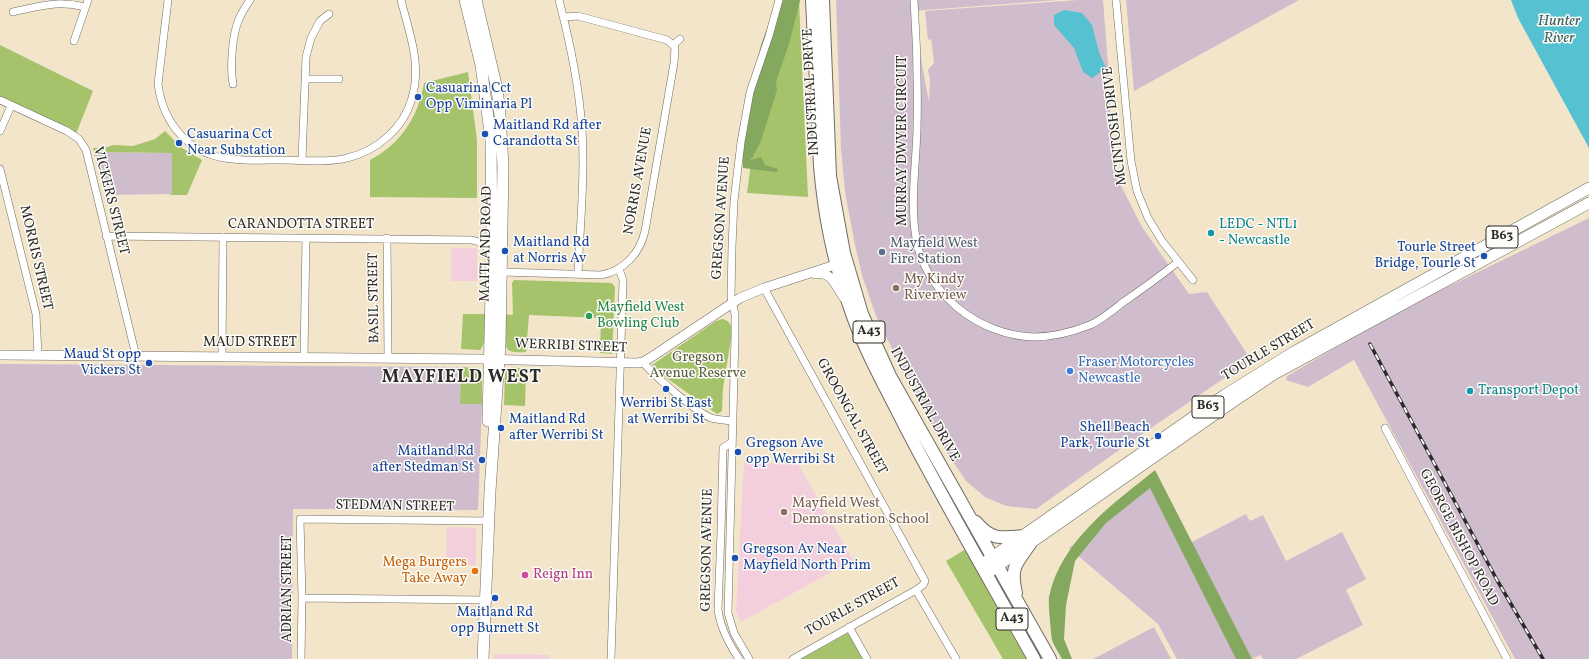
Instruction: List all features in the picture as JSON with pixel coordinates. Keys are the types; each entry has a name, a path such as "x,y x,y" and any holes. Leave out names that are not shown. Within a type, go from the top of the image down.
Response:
{"highway":[{"name":"INDUSTRIAL DRIVE","path":"812,0 823,200 841,263 849,306 861,338 879,377 924,464 989,566 1019,606 1050,659"},
{"name":"INDUSTRIAL DRIVE","path":"823,0 830,176 838,223 841,263 881,359 962,506 1034,659"},
{"path":"962,506 982,529 993,536 1028,540"},
{"name":"B63","path":"1019,606 1013,573 1028,540"}],"main road":[{"name":"MAITLAND ROAD","path":"465,0 481,65 492,140 494,359"},
{"name":"MAITLAND ROAD","path":"476,0 491,61 500,115 503,166 502,272 487,451 490,491 483,659"},
{"name":"TOURLE STREET","path":"1028,540 1225,395 1268,367 1589,188"},
{"name":"TOURLE STREET","path":"989,566 1274,374 1589,203"},
{"path":"643,362 740,298 764,288 841,263"},
{"path":"800,277 822,273 827,275 849,306"},
{"name":"MAUD STREET","path":"0,355 494,359"},
{"name":"WERRIBI STREET","path":"494,359 621,363 643,362"}],"street":[{"path":"74,41 88,0"},
{"path":"168,0 158,84 164,110 180,135 203,152 231,159 302,160 346,158 372,149 385,139 402,121 412,98 416,77 415,55 401,0"},
{"path":"233,84 232,51 238,20 250,0"},
{"path":"559,0 575,72 582,128 583,164 578,274"},
{"name":"GREGSON AVENUE","path":"749,659 734,632 728,613 735,335 735,314 732,304 731,288 734,200 741,142 750,92 779,0"},
{"name":"MURRAY DWYER CIRCUIT","path":"914,0 918,94 916,240 931,277 953,304 965,314 980,323 1002,332 1033,337 1057,335 1073,332 1092,324 1178,262"},
{"name":"MCINTOSH DRIVE","path":"1116,0 1131,161 1137,191 1148,218 1162,241 1193,280"},
{"path":"13,12 56,3 70,3 85,7"},
{"path":"302,160 306,57 311,38 320,21 329,14"},
{"path":"564,17 578,16 667,40 673,44 680,39"},
{"name":"NORRIS AVENUE","path":"502,272 610,274 619,269 635,254 642,242 645,231 674,63 675,48 673,44"},
{"path":"305,79 339,79"},
{"name":"VICKERS STREET","path":"0,100 67,131 79,140 86,150 136,356"},
{"path":"0,131 11,106"},
{"name":"MORRIS STREET","path":"0,169 36,314 38,355"},
{"name":"CARANDOTTA STREET","path":"106,236 472,240 479,242 492,252"},
{"path":"222,357 223,237"},
{"path":"304,357 306,238"},
{"name":"BASIL STREET","path":"387,238 388,358"},
{"path":"611,659 623,280 619,269"},
{"name":"GROONGAL STREET","path":"764,288 925,581"},
{"path":"643,362 652,373 699,411 711,418 732,421"},
{"name":"GEORGE BISHOP ROAD","path":"1385,428 1507,659"},
{"name":"GREGSON AVENUE","path":"732,442 722,448 718,609 719,621 722,630 739,659"},
{"name":"STEDMAN STREET","path":"300,519 489,521"},
{"name":"ADRIAN STREET","path":"300,519 302,598 301,659"},
{"name":"TOURLE STREET","path":"793,659 916,590 923,585 925,581"},
{"path":"916,590 956,659"},
{"path":"302,598 486,600"},
{"path":"849,627 867,659"}],"shaded area":[{"path":"836,0 910,0 911,6 911,0 1058,0 912,11 929,102 930,80 928,70 934,63 931,39 928,40 925,11 1078,0 1103,0 1109,77 1104,79 1105,85 1108,87 1116,176 1142,227 1189,294 1207,292 1251,360 1129,443 1036,509 1006,506 985,497 966,481 946,451 909,383 876,316 862,275 845,192 841,148"},
{"path":"1126,0 1299,0 1134,91"},
{"path":"94,152 172,153 172,194 105,195"},
{"path":"1589,218 1589,659 1515,659 1354,360 1308,387 1286,380 1287,376 1400,310"},
{"path":"451,248 477,248 477,281 451,281"},
{"path":"0,364 461,367 460,404 482,404 478,510 293,509 292,659 0,659"},
{"name":"Mayfield West Demonstration School","path":"744,463 798,464 853,560 741,622 736,611"},
{"path":"1155,477 1190,543 1246,514 1250,521 1263,515 1286,561 1342,532 1366,579 1346,590 1363,625 1296,659 1263,659 1261,655 1251,659 1177,659 1158,624 1069,548"},
{"path":"447,527 476,528 476,565 446,565"},
{"path":"1154,627 1171,659 1093,659"},
{"path":"494,654 549,655 549,659 494,659"}],"green space":[{"path":"777,0 800,1 789,44 776,82 777,90 761,141 751,160 761,157 765,165 778,169 777,172 743,168 742,140 743,116 761,45"},
{"path":"799,0 808,197 747,193 752,156"},
{"path":"0,45 93,91 76,134 0,96"},
{"path":"468,72 477,140 477,198 370,197 370,160 391,146 399,138 417,107 424,83"},
{"path":"165,131 182,148 202,160 187,195 169,195 172,194 172,153 94,152 93,148 105,148 113,145 133,146 155,139"},
{"name":"Mayfield West Bowling Club","path":"514,280 612,283 615,287 612,354 600,353 601,318 529,315 526,352 516,352 507,349 504,340 502,314 513,315 512,283"},
{"path":"463,314 485,314 485,338 483,346 480,350 461,349"},
{"name":"Gregson Avenue Reserve","path":"722,319 730,324 732,333 723,388 722,410 717,414 654,369 652,365 716,321"},
{"path":"461,367 480,368 482,377 482,404 460,404"},
{"path":"512,367 526,369 525,406 504,405 505,371"},
{"path":"1155,470 1252,659 1236,659 1150,488 1106,523 1075,561 1066,605 1064,639 1072,659 1062,659 1054,645 1052,640 1049,612 1049,597 1055,577 1065,558 1077,541 1106,510"},
{"path":"966,549 1027,659 1003,659 946,561"},
{"path":"848,633 863,659 801,659"}],"water":[{"name":"Hunter River","path":"1511,0 1589,0 1589,148 1518,18"},
{"path":"1064,10 1082,13 1092,25 1099,52 1106,68 1092,78 1083,72 1074,48 1054,25 1054,15"}],"railway":[{"path":"1370,344 1497,580 1543,659"}],"place":[{"name":"Casuarina Cct Opp Viminaria Pl","path":"418,97"},
{"name":"Maitland Rd after Carandotta St","path":"485,134"},
{"name":"Casuarina Cct Near Substation","path":"179,143"},
{"name":"LEDC - NTL1 - Newcastle","path":"1211,233"},
{"name":"Maitland Rd at Norris Av","path":"505,251"},
{"name":"Mayfield West Fire Station","path":"882,252"},
{"name":"Tourle Street Bridge, Tourle St","path":"1484,256"},
{"name":"My Kindy Riverview","path":"896,288"},
{"name":"Mayfield West Bowling Club","path":"589,316"},
{"name":"Maud St opp Vickers St","path":"149,363"},
{"name":"Fraser Motorcycles Newcastle","path":"1070,371"},
{"name":"Werribi St East at Werribi St","path":"666,389"},
{"name":"Transport Depot","path":"1470,391"},
{"name":"Maitland Rd after Werribi St","path":"501,428"},
{"name":"Shell Beach Park, Tourle St","path":"1158,436"},
{"name":"Gregson Ave opp Werribi St","path":"738,452"},
{"name":"Maitland Rd after Stedman St","path":"482,460"},
{"name":"Mayfield West Demonstration School","path":"784,512"},
{"name":"Gregson Av Near Mayfield North Prim","path":"735,558"},
{"name":"Mega Burgers Take Away","path":"475,571"},
{"name":"Reign Inn","path":"525,575"},
{"name":"Maitland Rd opp Burnett St","path":"495,598"}],"district":[{"name":"MAYFIELD WEST","path":"462,379"}]}
